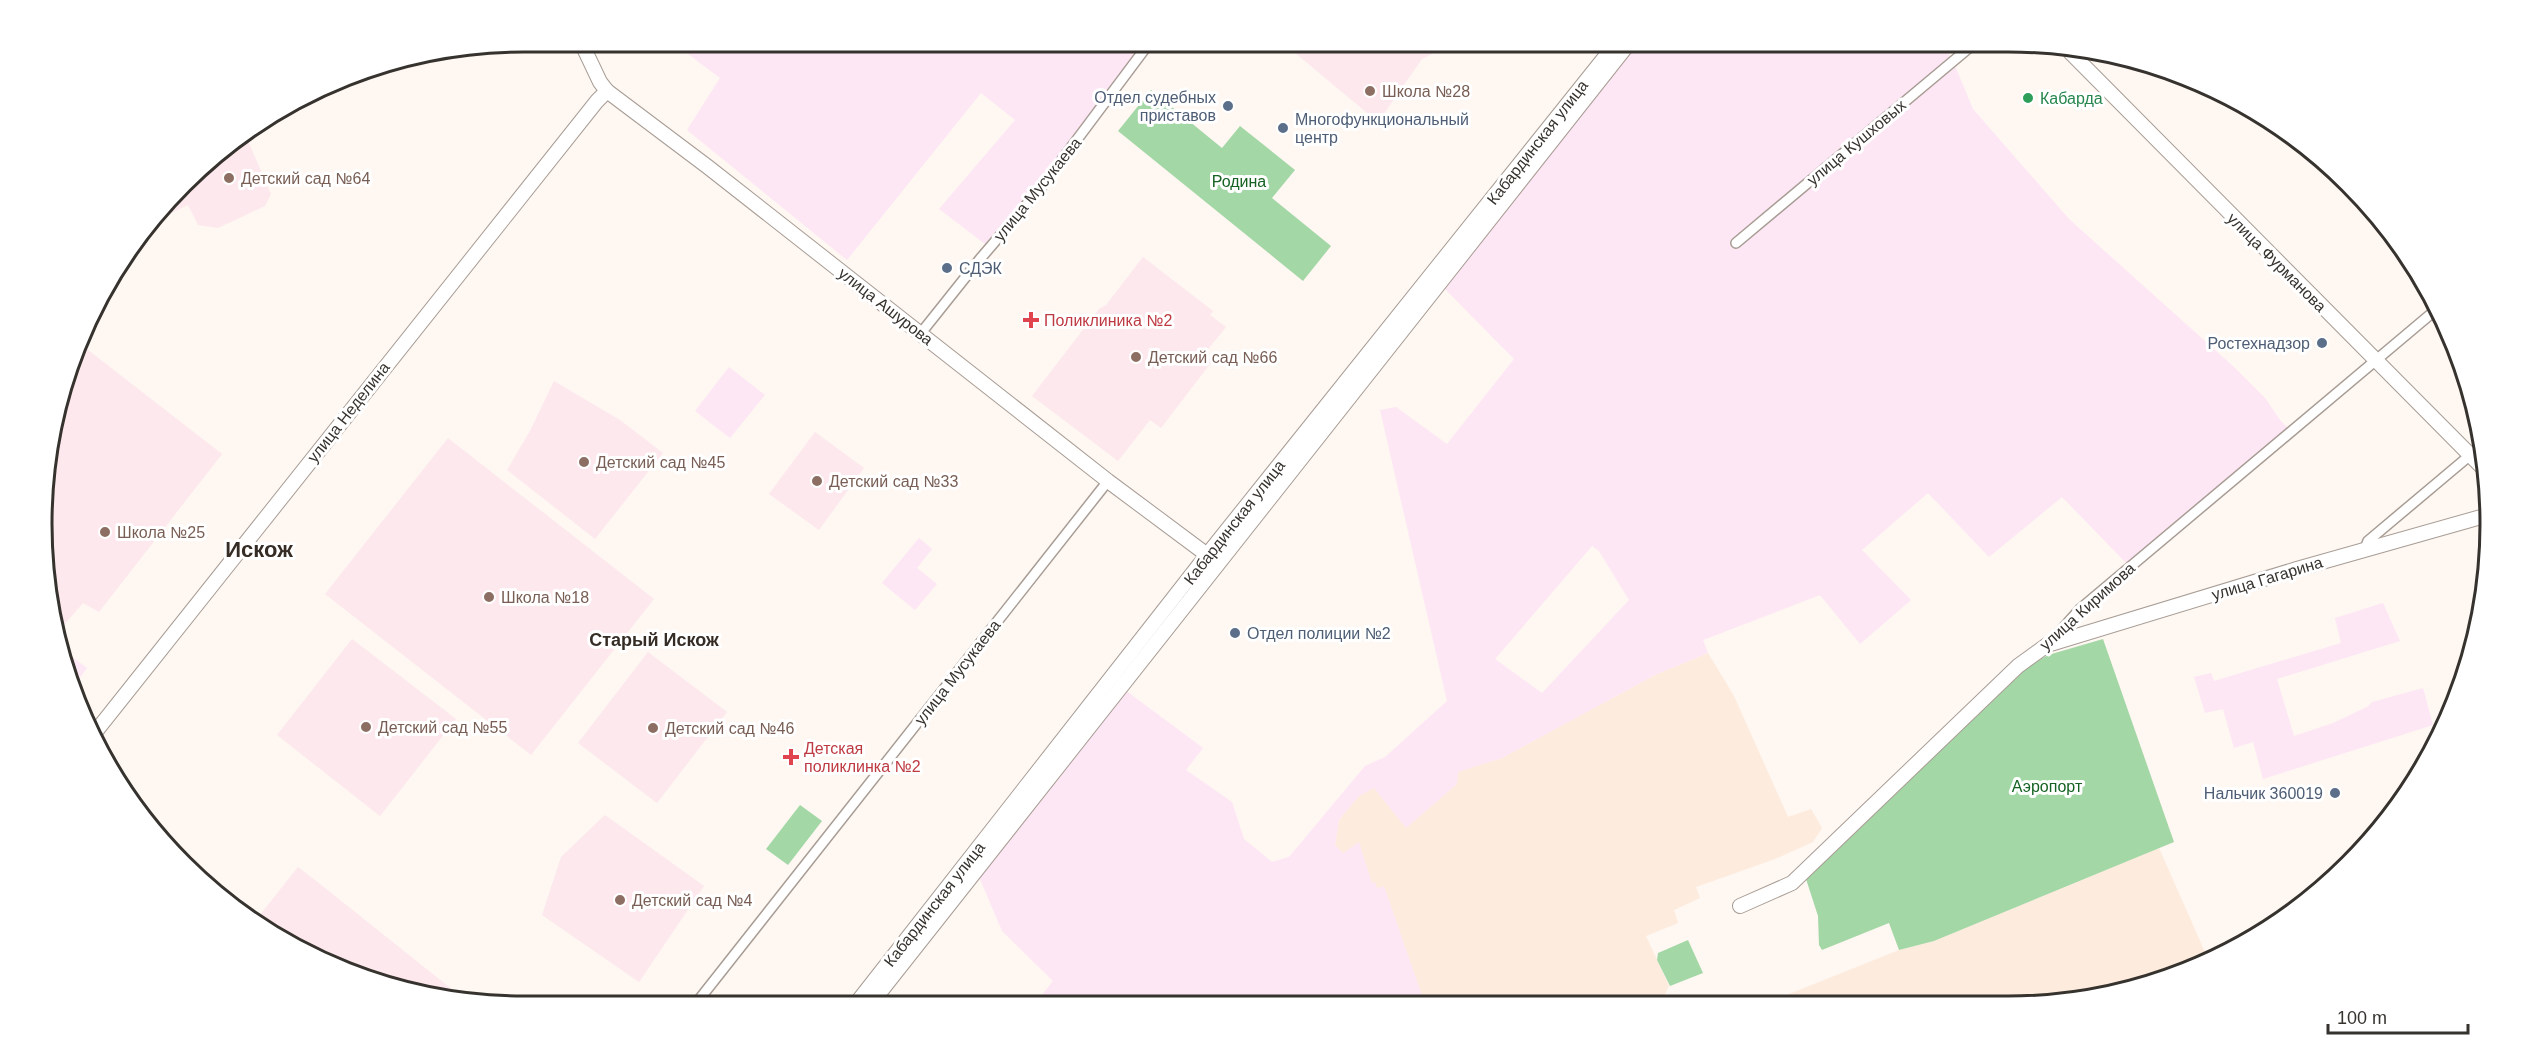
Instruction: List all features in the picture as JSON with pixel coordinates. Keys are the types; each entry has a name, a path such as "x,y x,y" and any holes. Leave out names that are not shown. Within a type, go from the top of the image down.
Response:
{"main road":[{"name":"улица Ашурова","path":"586,52 600,82 607,91 708,166 1108,481 1213,560"},
{"name":"Кабардинская улица","path":"877,996 1609,52"},
{"name":"Кабардинская улица","path":"862,996 1622,52"},
{"name":"улица Фурманова","path":"2076,58 2376,361 2473,448"},
{"name":"улица Неделина","path":"99,728 509,209 597,100 607,91"},
{"name":"улица Гагарина","path":"2047,645 2480,517"},
{"name":"улица Киримова","path":"1740,906 1792,883 2018,666 2047,645"}],"street":[{"name":"улица Мусукаева","path":"921,333 1040,189 1143,52"},
{"name":"улица Кушховых","path":"1736,243 1964,52"},
{"name":"улица Киримова","path":"2047,645 2080,609 2431,314"},
{"path":"2364,551 2368,541 2474,453"},
{"name":"улица Мусукаева","path":"702,996 1108,481"}],"shaded area":[{"path":"685,52 1138,52 1063,154 985,244 939,209 1015,120 981,93 847,260 687,130 720,78"},
{"name":"Школа №28","path":"1294,52 1435,52 1422,59 1378,122"},
{"path":"1622,52 1947,52 1973,109 2069,219 2235,368 2265,398 2280,420 2292,432 2130,567 2062,497 1989,557 1928,493 1862,550 1911,600 1860,644 1820,595 1703,640 1708,653 1655,675 1502,758 1458,772 1457,784 1406,828 1374,788 1359,796 1339,820 1335,845 1343,853 1359,842 1372,883 1375,882 1377,888 1384,886 1422,996 1041,996 1053,981 1002,931 980,879 966,893 886,996 877,996 1121,687 1203,748 1186,770 1232,802 1244,839 1272,862 1289,857 1365,766 1385,757 1447,701 1380,410 1396,407 1447,444 1514,359 1439,283","holes":["1592,546 1599,551 1629,600 1542,693 1495,659"]},
{"name":"Детский сад №64","path":"248,142 271,194 265,206 218,228 198,225 188,205 169,214 213,170"},
{"name":"Детский сад №66","path":"1143,257 1213,311 1210,315 1226,327 1205,353 1213,360 1161,428 1150,420 1118,461 1032,396 1099,309 1106,305"},
{"name":"Школа №25","path":"86,349 222,454 99,612 83,603 64,625 57,586 52,524 62,432"},
{"path":"729,367 765,395 730,438 695,411"},
{"name":"Детский сад №45","path":"554,381 620,420 663,453 595,539 507,470 530,431"},
{"name":"Детский сад №33","path":"815,432 864,468 819,530 769,494"},
{"name":"Школа №18","path":"448,438 654,599 531,755 325,594"},
{"path":"919,538 932,549 917,568 937,584 915,610 882,583"},
{"path":"2383,603 2400,641 2277,679 2294,736 2333,723 2367,707 2372,702 2423,688 2433,725 2263,779 2253,742 2234,748 2223,709 2205,713 2194,677 2211,673 2214,681 2341,643 2335,618"},
{"name":"Детский сад №55","path":"352,639 456,719 380,816 277,735"},
{"name":"Детский сад №46","path":"648,652 727,712 657,803 578,743"},
{"path":"1708,653 1734,696 1788,817 1811,809 1822,828 1813,842 1775,859 1696,887 1700,898 1674,910 1678,923 1646,936 1669,986 1664,996 1202,996 1342,853 1335,845 1339,820 1359,796 1374,787 1406,828 1457,784 1457,772 1502,758 1655,675"},
{"path":"72,657 87,668 79,679"},
{"name":"Детский сад №4","path":"605,815 704,886 639,982 542,915 561,857"},
{"path":"2159,848 2205,952 2130,979 2070,991 2008,996 1784,996 1899,950 1934,941"},
{"path":"298,867 452,989 402,979 344,960 315,947 260,915"}],"green space":[{"name":"Родина","path":"1151,90 1222,148 1240,126 1295,170 1272,198 1331,246 1303,281 1118,131"},
{"name":"Аэропорт","path":"2103,639 2174,842 1934,941 1899,950 1889,923 1822,950 1819,945 1818,916 1806,879 2030,665 2048,655"},
{"path":"800,805 822,821 788,865 766,849"},
{"path":"1688,940 1703,973 1670,986 1657,960 1658,953"}],"place":[{"name":"Школа №28","path":"1370,91"},
{"name":"Кабарда","path":"2028,98"},
{"name":"Отдел судебных приставов","path":"1228,106"},
{"name":"Многофункциональный центр","path":"1283,128"},
{"name":"Детский сад №64","path":"229,178"},
{"name":"СДЭК","path":"947,268"},
{"name":"Поликлиника №2","path":"1031,320"},
{"name":"Ростехнадзор","path":"2322,343"},
{"name":"Детский сад №66","path":"1136,357"},
{"name":"Детский сад №45","path":"584,462"},
{"name":"Детский сад №33","path":"817,481"},
{"name":"Школа №25","path":"105,532"},
{"name":"Школа №18","path":"489,597"},
{"name":"Отдел полиции №2","path":"1235,633"},
{"name":"Детский сад №55","path":"366,727"},
{"name":"Детский сад №46","path":"653,728"},
{"name":"Детская поликлинка №2","path":"791,757"},
{"name":"Нальчик 360019","path":"2335,793"},
{"name":"Детский сад №4","path":"620,900"}],"district":[{"name":"Искож","path":"259,549"},
{"name":"Старый Искож","path":"654,640"}]}
